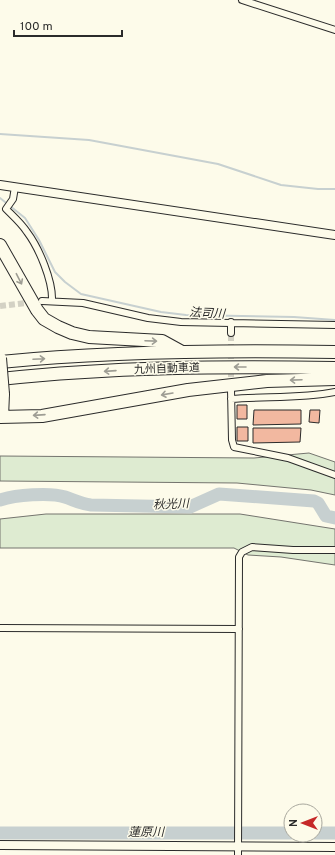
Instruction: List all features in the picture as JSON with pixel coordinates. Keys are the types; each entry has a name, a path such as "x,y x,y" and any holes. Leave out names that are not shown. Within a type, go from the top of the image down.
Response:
{"highway":[{"path":"0,245 37,310 44,319 58,327 89,337 162,341 183,352"},
{"name":"九州自動車道","path":"0,362 117,354 183,352 335,352"},
{"path":"0,358 3,394 1,415 42,416 188,390 267,381 335,379"},
{"name":"九州自動車道","path":"0,378 118,370 204,368 335,368"}],"street":[{"path":"242,0 335,30"},
{"path":"0,185 335,235"},
{"path":"15,187 13,199 6,209 27,232 35,246 51,284 52,301"},
{"path":"42,301 83,303 148,318 181,322 335,325"},
{"path":"231,322 231,333"},
{"path":"231,390 232,440 234,447 288,458 335,475"},
{"path":"231,399 270,396 316,396 335,392"},
{"path":"238,855 239,557 242,552 252,547 293,550 335,550"},
{"path":"0,628 239,629"},
{"path":"0,845 335,847"}],"green space":[{"path":"309,453 335,462 335,495 311,490 237,483 0,481 0,456 254,458"},
{"path":"46,514 240,514 335,529 335,565 281,557 248,555 234,548 0,548 0,519"}],"building":[{"path":"237,405 247,405 247,419 237,419"},
{"path":"254,410 301,410 301,424 253,425"},
{"path":"310,410 320,410 319,423 309,422"},
{"path":"237,427 248,427 248,441 237,441"},
{"path":"253,428 301,428 300,442 253,443"}],"waterway":[{"path":"0,134 89,140 218,164 281,185 318,189 335,189"},
{"name":"法司川","path":"0,198 25,218 39,240 55,272 81,294 161,312 186,315 294,317 335,320"},
{"name":"秋光川","path":"0,500 42,494 59,495 91,505 190,507 219,494 314,501 318,503 326,516 335,518"},
{"name":"蓮原川","path":"0,833 283,833"},
{"name":"蓮原川","path":"323,833 335,833"}],"tunnel":[{"path":"0,306 34,302"},
{"path":"231,333 231,386"}]}
